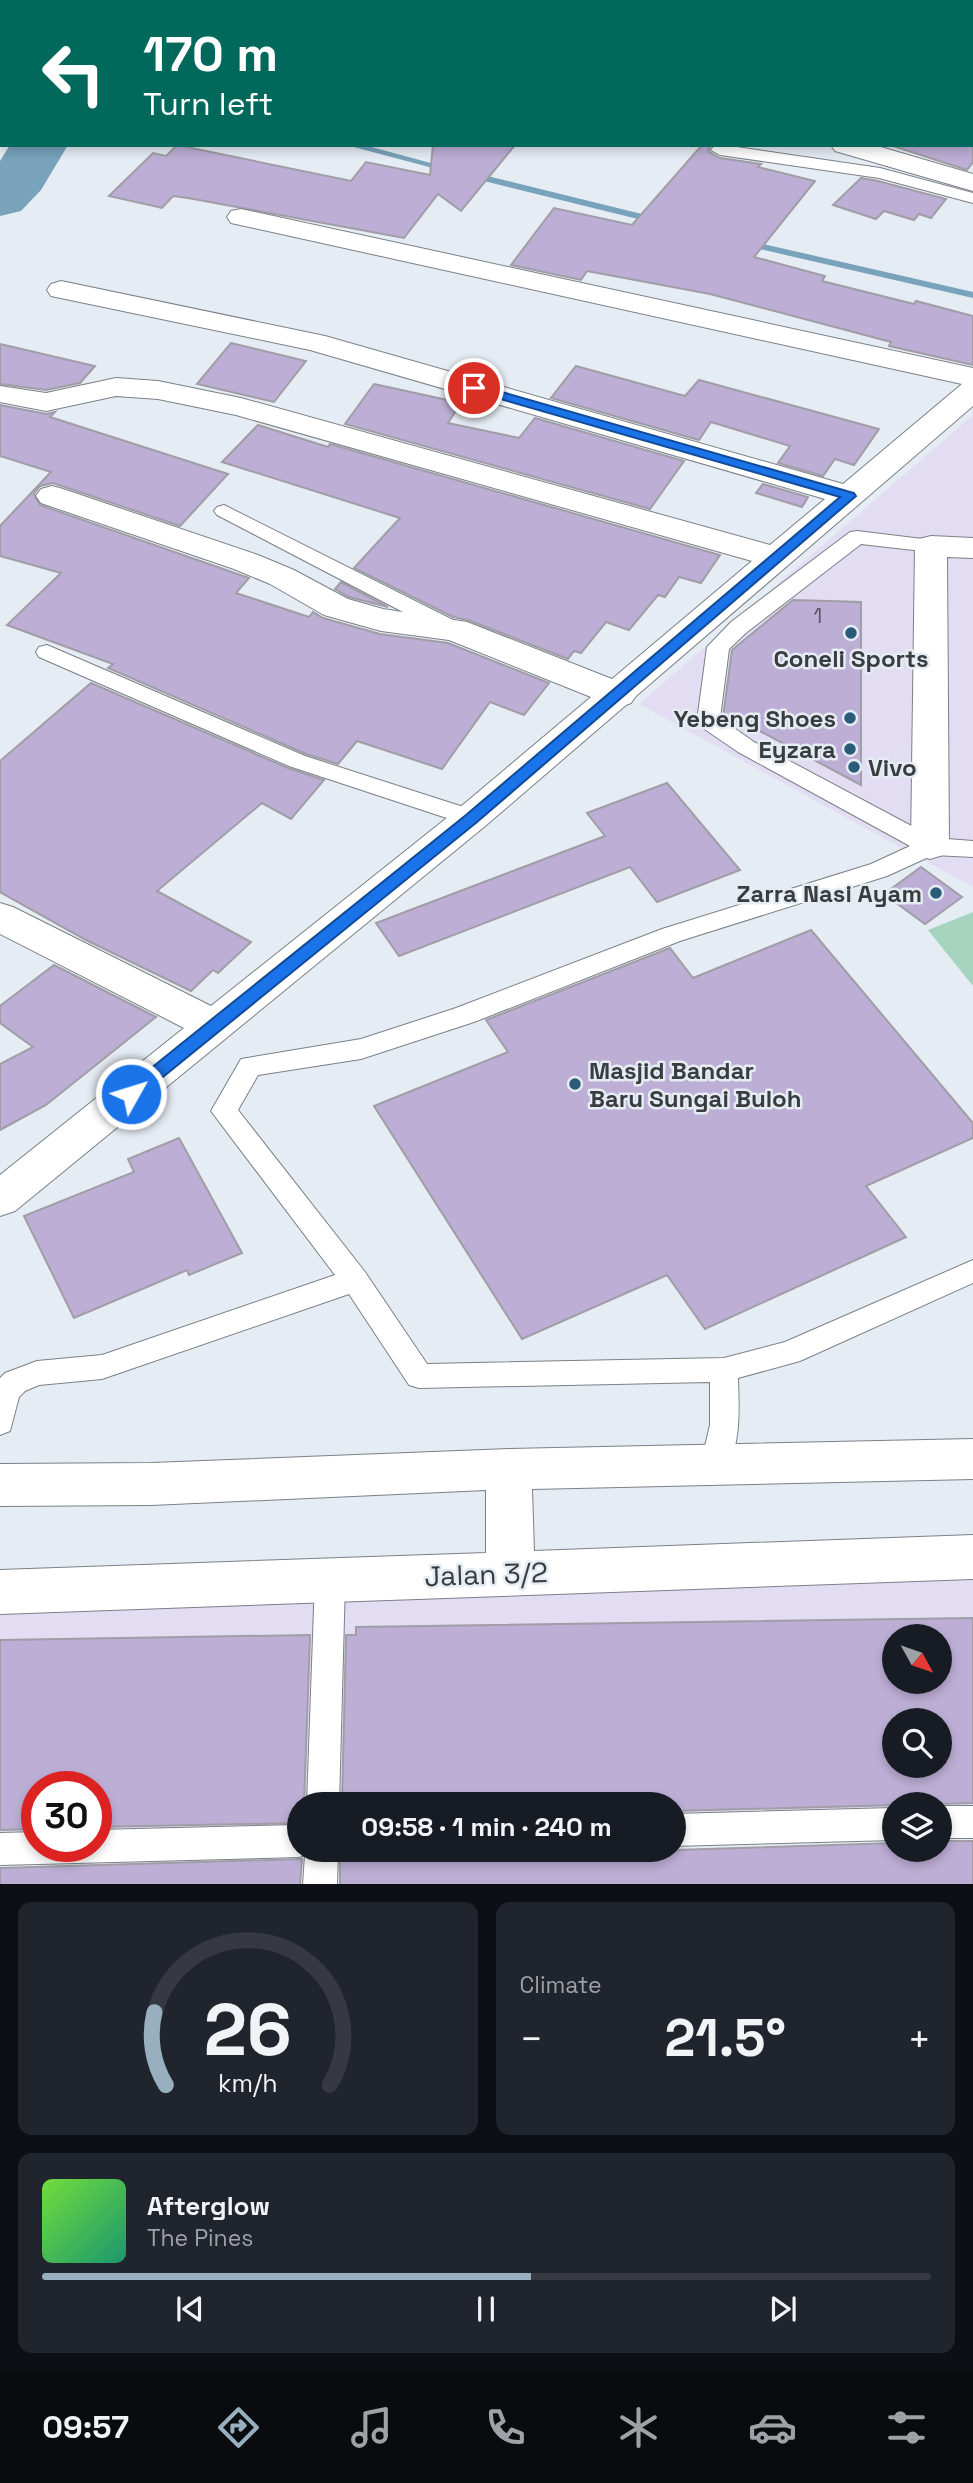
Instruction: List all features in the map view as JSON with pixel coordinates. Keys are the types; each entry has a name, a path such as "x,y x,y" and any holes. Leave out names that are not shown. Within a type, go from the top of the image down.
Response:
{"street":[{"path":"851,147 973,183"},
{"path":"241,217 973,377"},
{"path":"61,290 315,342 849,496"},
{"path":"4,394 46,402 116,387 158,390 241,407 778,558"},
{"path":"0,1199 216,1026 619,695 973,390"},
{"path":"52,496 246,562 282,577 336,607 381,620 455,630 619,695"},
{"path":"930,846 931,545 973,548"},
{"path":"0,917 216,1026"},
{"path":"0,1485 151,1483 716,1463 973,1459"},
{"path":"509,1469 510,1573"},
{"name":"Jalan 3/2","path":"0,1592 973,1557"}],"lane":[{"path":"720,150 880,173 973,198"},
{"path":"224,511 455,630"},
{"path":"931,545 857,537 739,627 718,647 708,721 746,747 930,846 972,850"},
{"path":"47,652 297,761 471,818"},
{"path":"930,846 879,870 671,936 465,1015 361,1049 250,1066 224,1111 355,1280 419,1376 724,1370 790,1353 973,1271"},
{"path":"0,1422 5,1392 15,1382 37,1373 102,1367 355,1280"},
{"path":"716,1463 725,1425 724,1370"},
{"path":"323,1792 330,1580"},
{"path":"952,1822 973,1822"},
{"path":"686,1830 882,1824"},
{"path":"112,1846 287,1841"},
{"path":"0,1849 21,1848"},
{"path":"320,1884 321,1862"}],"shaded area":[{"path":"973,415 973,887 639,704"},
{"path":"973,1580 973,1806 952,1805 952,1792 882,1792 882,1808 686,1816 686,1792 287,1792 287,1828 112,1832 112,1771 21,1771 21,1834 0,1835 0,1612"}],"green space":[{"path":"973,912 973,986 928,930"}],"building":[{"path":"175,147 187,147 351,181 366,162 430,175 433,147 513,147 461,211 438,194 404,238 188,198 173,196 162,208 109,196 153,153 166,156"},
{"path":"700,147 710,147 708,151 720,158 761,164 758,167 815,181 754,257 825,276 822,281 973,316 973,365 889,346 891,342 710,294 587,271 581,280 511,265 554,208 632,225"},
{"path":"896,147 973,147 973,162 967,170"},
{"path":"861,178 946,199 931,218 919,214 914,220 884,211 876,219 833,205"},
{"path":"231,343 306,361 274,402 197,384"},
{"path":"0,344 95,366 80,383 46,390 0,384"},
{"path":"576,366 685,396 699,380 879,429 854,465 835,459 823,476 778,463 790,446 711,422 699,440 551,398"},
{"path":"374,384 461,403 448,423 519,438 535,418 684,461 650,509 345,424"},
{"path":"0,405 46,414 55,412 50,417 228,474 180,526 53,483 40,486 34,494 40,505 249,578 236,593 309,617 313,612 323,618 380,634 448,643 549,683 524,715 490,702 442,769 357,741 338,764 306,754 108,668 113,664 7,625 61,573 0,556 0,526 51,472 0,456"},
{"path":"258,425 328,447 330,444 720,555 701,583 679,577 665,597 658,595 629,630 606,622 581,653 574,651 568,659 468,620 453,617 354,568 400,518 222,462"},
{"path":"763,484 808,497 802,507 756,493"},
{"path":"341,582 388,607 349,597 335,589"},
{"path":"793,600 861,602 861,785 756,729 723,717 732,650"},
{"path":"91,683 288,768 324,780 291,819 262,803 157,891 251,942 218,973 213,970 191,991 86,940 0,892 0,761"},
{"path":"667,783 740,870 657,902 630,867 399,956 376,923 605,836 587,813"},
{"path":"921,867 962,897 925,924 884,894"},
{"path":"811,930 973,1123 973,1138 866,1186 906,1237 705,1329 667,1275 522,1339 374,1106 508,1052 486,1020 670,948 693,978"},
{"path":"54,965 156,1017 46,1105 0,1130 0,1064 33,1047 0,1023 0,1006"},
{"path":"179,1138 242,1253 189,1275 187,1270 74,1318 24,1216 134,1172 128,1159"},
{"path":"973,1618 973,1803 952,1804 952,1792 882,1792 882,1805 686,1811 686,1792 342,1792 346,1635 356,1635 356,1627"},
{"path":"310,1635 304,1792 287,1792 287,1823 112,1827 112,1771 21,1771 21,1829 0,1830 0,1640"},
{"path":"952,1841 973,1841 973,1884 340,1884 340,1862 686,1862 686,1850 882,1843 882,1862 952,1862"},
{"path":"287,1859 287,1862 302,1862 300,1884 0,1884 0,1868"}],"waterway":[{"path":"0,198 20,177 38,147"},
{"path":"359,147 448,169"},
{"path":"471,175 658,221"},
{"path":"746,243 973,295"}],"place":[{"name":"Coneli Sports","path":"851,633"},
{"name":"Yebeng Shoes","path":"850,718"},
{"name":"Eyzara","path":"850,749"},
{"name":"Vivo","path":"854,767"},
{"name":"Zarra Nasi Ayam","path":"936,893"},
{"name":"Masjid Bandar Baru Sungai Buloh","path":"575,1084"}],"route":[{"path":"131,1094 619,695 849,496 474,388"}]}
